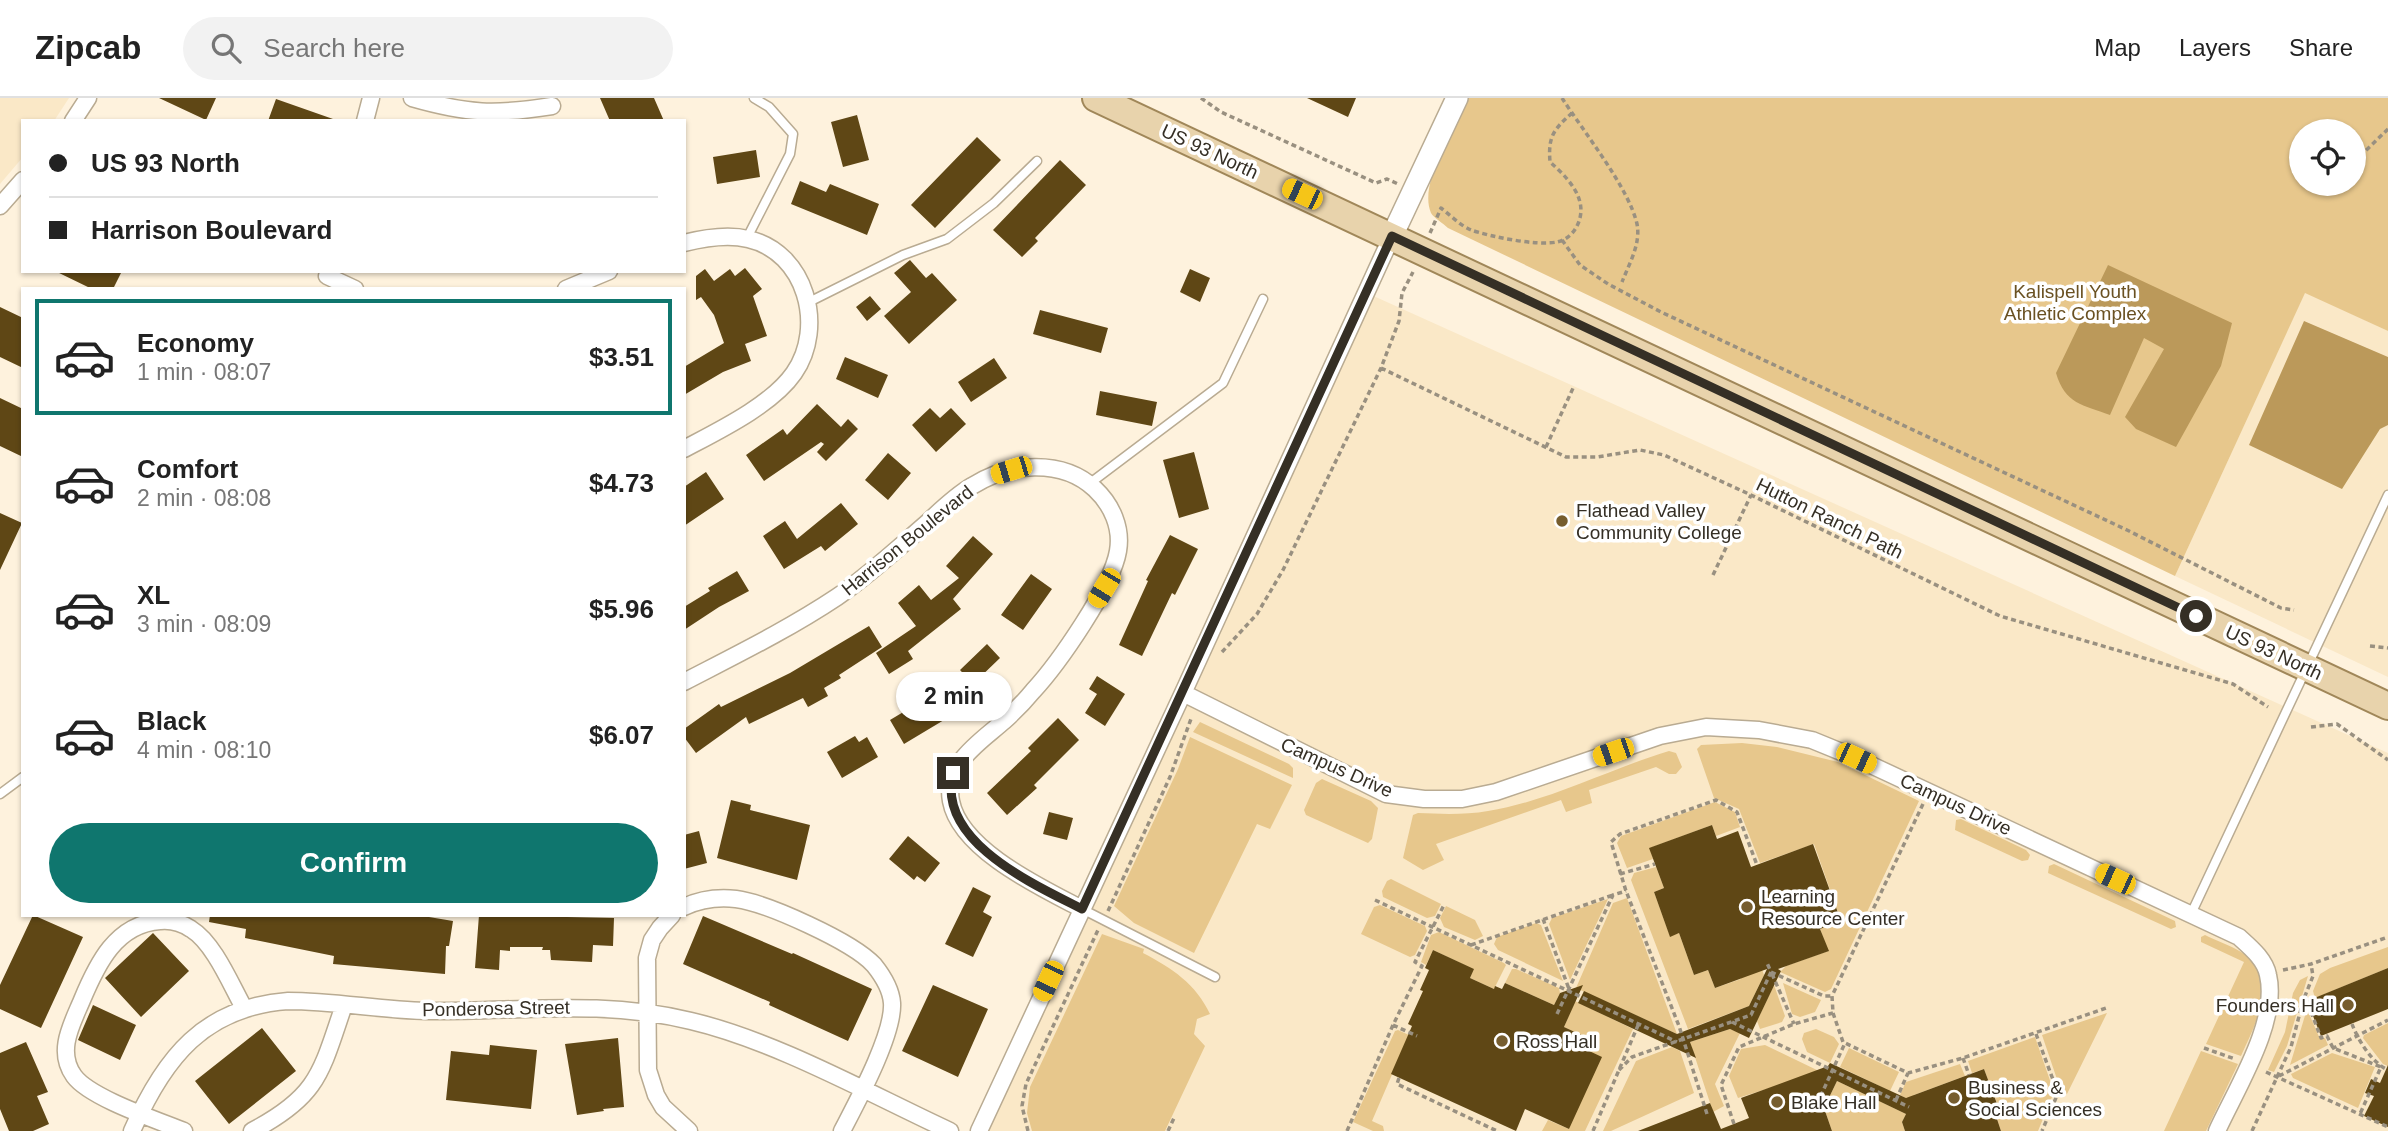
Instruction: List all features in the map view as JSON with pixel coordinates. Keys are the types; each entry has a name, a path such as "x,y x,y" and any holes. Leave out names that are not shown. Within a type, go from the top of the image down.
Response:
{"main road":[{"name":"US 93 North","path":"1096,98 2388,706"}],"street":[{"path":"74,119 88,98"},
{"path":"365,119 370,98"},
{"path":"412,98 462,111 507,113 552,106"},
{"path":"979,1131 1082,909 1190,698 1392,236 1457,98"},
{"path":"0,206 21,182"},
{"path":"686,243 726,237 747,238 775,251 787,261 803,288 809,318 806,347 793,375 782,388 755,408 686,448"},
{"path":"571,287 604,273"},
{"path":"326,279 349,287"},
{"name":"Harrison Boulevard","path":"686,681 802,620 839,596 955,498 992,476 1022,468 1052,468 1072,474 1103,497 1114,514 1118,551 1104,588 1048,673 1006,720 962,759 953,773 950,787 951,802 957,817 990,854 1018,876 1082,909"},
{"name":"Campus Drive","path":"1190,698 1386,793 1424,799 1462,799 1496,792 1660,736 1706,727 1759,730 1812,740 2239,937 2257,954 2268,973"},
{"path":"686,907 720,898 764,905 849,947 873,965 889,988 891,1016 883,1042 842,1131"},
{"path":"670,917 652,940 646,958 648,1070 651,1083 663,1107 689,1131"},
{"path":"184,1131 82,1085 74,1076 66,1055 68,1032 93,973 116,941 138,926 165,921 190,928 209,946 244,1008"},
{"path":"2217,1131 2265,1023 2269,997 2268,973"},
{"name":"Ponderosa Street","path":"132,1131 151,1090 187,1045 216,1021 244,1008 288,1001 427,1011 584,1006 647,1012 693,1021 746,1038 950,1131"},
{"path":"252,1131 277,1117 309,1090 322,1067 344,1005"}],"lane":[{"path":"747,238 790,154 793,134 769,107 754,98"},
{"path":"807,303 903,255 947,239 994,203 1037,161"},
{"path":"1089,484 1223,383 1263,299"},
{"path":"2191,914 2388,495"},
{"path":"0,794 21,778"},
{"path":"1082,909 1214,977"}],"path":[{"path":"1201,98 1221,112 1376,183 1387,179 1441,208 1469,229 1532,242 1562,240 1573,234 1579,222 1582,210 1580,197 1566,176 1550,162 1549,145 1556,127 1572,113"},
{"path":"1562,98 1625,196 1637,226 1636,248 1622,282"},
{"path":"2366,150 2388,129"},
{"path":"1218,658 1257,614 1283,570 1381,368 1399,321 1402,293 1441,208"},
{"path":"1562,240 1580,264 1608,284 1661,312 2127,530 2281,608 2294,610"},
{"name":"Hutton Ranch Path","path":"1381,368 1566,457 1597,457 1640,450 1664,455 2000,616 2233,684 2268,707"},
{"path":"1546,447 1574,386"},
{"path":"1713,575 1751,495"},
{"path":"2370,646 2388,648"},
{"path":"1028,1131 1022,1106 1026,1084 1170,777 1188,733 1190,698"},
{"path":"2311,727 2337,724 2388,760"},
{"path":"1707,1114 1683,1039 1626,891 1611,842 1620,834 1716,800 1737,812 1757,864"},
{"path":"1924,802 1832,996 1833,1013 1845,1043 1908,1073 1963,1058 2109,1007"},
{"path":"1620,874 1655,864"},
{"path":"1471,945 1626,891"},
{"path":"1557,1014 1613,895"},
{"path":"1375,900 1677,1042"},
{"path":"1347,1131 1349,1121 1422,966 1415,962 1444,905"},
{"path":"1543,919 1569,989"},
{"path":"2268,973 2311,964 2388,938"},
{"path":"1767,963 1794,1024"},
{"path":"2252,1131 2291,1047 2313,976 2311,964"},
{"path":"1771,972 1824,996 1832,996"},
{"path":"1619,1070 1632,1057 1751,1015 1771,972"},
{"path":"2305,996 2320,1038 2327,1036 2333,1048 2388,1070"},
{"path":"1734,1124 1721,1084 1739,1047 1794,1024 1833,1013"},
{"path":"2277,1077 2388,1020"},
{"path":"1732,1022 1909,1108"},
{"path":"1593,1131 1639,1023"},
{"path":"2352,1024 2357,1037 2381,1067"},
{"path":"1393,1025 1417,1036"},
{"path":"2036,1034 2058,1093 2042,1131"},
{"path":"1816,1104 1845,1043"},
{"path":"2204,1048 2241,1061"},
{"path":"1963,1058 1969,1074"},
{"path":"2360,1114 2373,1092 2381,1067"},
{"path":"2266,1072 2388,1128"},
{"path":"1895,1101 1908,1073"},
{"path":"1399,1078 1396,1084 1497,1131"},
{"path":"1168,1131 1174,1118"}],"shaded area":[{"path":"0,98 69,98 55,119 21,119 21,159 0,184"},
{"path":"2108,265 2232,323 2221,366 2176,447 2136,429 2125,417 2164,349 2144,338 2110,415 2076,402 2064,391 2056,373"},
{"name":"Flathead Valley Community College","path":"1358,289 2388,753 2388,1131 972,1131"},
{"path":"2305,292 2388,331 2388,677 2175,576"},
{"path":"2304,321 2388,357 2388,425 2380,429 2342,489 2249,445"}],"green space":[{"name":"Kalispell Youth Athletic Complex","path":"1468,98 2388,98 2388,331 2305,293 2175,576 1448,228 1431,213 1428,201 1429,187 1447,139"},
{"path":"1200,722 1289,764 1293,768 1293,778 1193,732"},
{"path":"1190,737 1292,785 1270,829 1257,824 1194,953 1134,923 1114,906 1178,769"},
{"path":"1742,743 1777,747 1838,762 1919,801 1831,989 1825,992 1780,972 1786,966 1828,951 1820,929 1841,921 1814,844 1760,863 1739,809 1714,798 1697,749 1701,745"},
{"path":"1669,751 1676,753 1682,767 1676,774 1669,774 1656,767 1589,790 1592,803 1566,812 1561,800 1436,844 1444,860 1423,870 1403,858 1413,815 1471,813 1511,806"},
{"path":"1322,779 1371,801 1378,808 1372,839 1368,843 1306,815 1304,810 1316,783"},
{"path":"1715,802 1735,812 1740,827 1716,836 1712,825 1650,848 1653,859 1627,868 1617,843 1621,836"},
{"path":"1961,819 2026,850 2030,855 2028,860 2022,861 1955,830 1956,820"},
{"path":"2054,864 2175,921 2176,927 2171,929 2048,873 2049,866"},
{"path":"1656,867 1664,888 1654,892 1670,936 1679,933 1694,975 1708,970 1715,988 1741,979 1735,961 1761,966 1764,975 1749,1006 1688,1029 1631,880 1634,873"},
{"path":"1391,879 1441,904 1435,916 1427,918 1383,897 1382,891"},
{"path":"1627,898 1677,1034 1576,988 1613,903"},
{"path":"1608,899 1570,980 1549,924 1552,918"},
{"path":"1380,905 1425,926 1427,931 1415,955 1410,957 1361,934 1374,907"},
{"path":"1446,906 1475,920 1483,936 1475,940 1444,927 1440,918"},
{"path":"1536,923 1541,925 1563,981 1498,950 1494,944 1497,937"},
{"path":"1439,932 1506,965 1494,989 1470,978 1473,969 1433,950 1426,965 1421,962 1431,935"},
{"path":"1102,934 1144,949 1143,953 1190,985 1210,1014 1197,1019 1194,1034 1205,1046 1165,1131 1032,1131 1027,1113 1030,1087"},
{"path":"2205,935 2241,952 2253,962 2260,974 2262,988 2258,1016 2241,1056 2206,1044 2244,962 2201,942 2201,937"},
{"path":"2388,947 2388,968 2315,998 2313,991 2320,974"},
{"path":"1512,969 1559,988 1560,993 1554,1005 1505,983"},
{"path":"2308,976 2287,1046 2274,1072 2268,1070 2285,1032 2293,993 2300,980"},
{"path":"1783,983 1821,1000 1815,1012 1800,1017 1792,1014"},
{"path":"1774,985 1785,1016 1782,1022 1760,1029 1757,1021"},
{"path":"1575,1001 1633,1029 1585,1131 1542,1131 1548,1120 1569,1129 1585,1049 1590,1040 1564,1027"},
{"path":"2307,1009 2320,1039 2325,1038 2328,1045 2290,1065"},
{"path":"2107,1013 2067,1094 2061,1091 2042,1035"},
{"path":"2388,1023 2388,1066 2383,1064 2363,1038"},
{"path":"1730,1029 1740,1033 1715,1084 1724,1106 1713,1112 1690,1042"},
{"path":"1816,1029 1834,1037 1839,1044 1830,1063 1807,1052 1802,1039 1804,1033"},
{"path":"1395,1031 1409,1035 1372,1121 1383,1126 1384,1131 1373,1131 1353,1122"},
{"path":"2035,1037 2054,1092 2038,1131 2001,1131 1997,1119 2002,1116 1984,1069 1972,1073 1968,1061"},
{"path":"1765,1045 1821,1072 1738,1098 1729,1076 1741,1049"},
{"path":"1672,1047 1680,1051 1694,1093 1611,1131 1603,1131 1636,1061"},
{"path":"1849,1048 1899,1072 1890,1091 1840,1067"},
{"path":"2201,1051 2238,1064 2206,1131 2164,1131"},
{"path":"2332,1053 2375,1067 2358,1108 2293,1078 2291,1074"},
{"path":"1960,1064 1965,1076 1914,1095 1911,1101 1900,1095 1906,1082"},
{"path":"1837,1081 1906,1114 1902,1122 1905,1131 1832,1131 1824,1108"}],"building":[{"path":"159,98 216,98 206,119"},
{"path":"600,98 654,98 663,119 609,119"},
{"path":"1307,98 1356,98 1348,117"},
{"path":"276,99 333,119 269,119"},
{"path":"857,115 869,160 843,167 831,122"},
{"path":"977,137 1001,160 935,228 911,205"},
{"path":"756,150 760,177 717,184 713,157"},
{"path":"1060,160 1086,185 1035,238 1038,241 1022,257 993,230"},
{"path":"800,181 826,192 830,184 879,204 867,235 791,204"},
{"path":"910,260 926,278 932,273 957,300 909,344 884,316 911,292 894,273"},
{"path":"745,268 762,289 753,296 767,336 745,344 751,361 723,372 686,394 686,366 724,343 714,315 701,297 696,300 696,276 705,269 714,281 730,269 735,276"},
{"path":"1190,269 1210,278 1200,302 1180,292"},
{"path":"59,273 121,273 114,287 88,287"},
{"path":"870,296 881,309 867,321 856,307"},
{"path":"0,307 21,317 21,367 0,357"},
{"path":"1040,310 1108,328 1101,353 1033,334"},
{"path":"845,357 888,375 878,398 836,379"},
{"path":"994,358 1007,378 971,402 958,382"},
{"path":"1100,391 1157,402 1152,426 1096,415"},
{"path":"0,398 21,408 21,456 0,446"},
{"path":"817,404 841,427 848,419 858,429 826,461 817,452 824,444 821,442 764,481 746,455 783,429 787,435"},
{"path":"930,408 940,418 951,408 966,424 936,452 912,425"},
{"path":"1194,452 1209,509 1179,518 1163,460"},
{"path":"888,453 911,473 888,500 865,480"},
{"path":"706,472 724,499 686,525 686,486"},
{"path":"841,503 858,524 825,551 821,546 784,569 763,536 785,521 797,539"},
{"path":"0,513 21,523 21,525 0,570"},
{"path":"1170,535 1198,549 1175,595 1172,593 1142,656 1119,645 1148,581 1146,580"},
{"path":"973,536 993,554 953,599 961,609 908,651 913,659 889,674 876,653 916,626 898,603 919,585 931,600 959,578 946,566"},
{"path":"737,571 749,591 686,629 686,606 710,591 708,588"},
{"path":"1031,574 1052,589 1023,630 1001,615"},
{"path":"869,626 882,647 839,675 841,678 824,688 828,696 808,707 803,698 749,724 746,717 696,753 686,740 686,728 719,704 721,707 790,673"},
{"path":"987,644 1000,658 973,684 960,670"},
{"path":"1097,676 1125,694 1105,726 1085,713 1097,694 1089,689"},
{"path":"930,696 944,720 904,744 890,720"},
{"path":"1058,718 1079,740 1034,785 1037,788 1007,815 987,793 1031,751 1028,748"},
{"path":"855,736 859,742 867,737 878,757 842,778 827,752"},
{"path":"731,800 751,805 750,810 810,825 797,880 717,858"},
{"path":"1049,812 1073,818 1067,840 1043,834"},
{"name":"Learning Resource Center","path":"1712,825 1717,839 1738,831 1751,867 1813,844 1841,921 1820,929 1829,951 1778,969 1781,971 1749,1038 1730,1029 1690,1042 1696,1058 1578,1003 1584,991 1677,1034 1749,1006 1767,969 1715,988 1708,970 1694,975 1679,933 1670,937 1654,892 1664,888 1649,848"},
{"path":"699,831 707,863 686,868 686,834"},
{"path":"908,836 940,863 925,882 917,876 914,880 889,859"},
{"path":"973,887 991,896 983,912 992,917 973,957 945,944"},
{"path":"703,916 872,989 848,1041 769,1005 770,1002 683,964"},
{"path":"32,917 83,937 41,1028 0,1009 0,985"},
{"path":"210,917 429,917 453,921 449,946 446,946 445,974 333,964 334,956 245,938 246,929 209,922"},
{"path":"479,917 614,918 613,946 593,945 592,962 551,960 550,950 542,950 543,947 510,947 510,951 500,950 499,970 475,968"},
{"path":"153,933 189,971 141,1017 105,978"},
{"name":"Ross Hall","path":"1433,950 1474,969 1470,978 1494,989 1495,986 1502,989 1505,983 1554,1005 1560,993 1583,985 1564,1027 1590,1039 1585,1049 1602,1057 1569,1129 1525,1109 1516,1131 1391,1074 1412,1026 1408,1024 1423,991 1420,990 1429,970 1425,968"},
{"name":"Founders Hall","path":"2388,968 2388,1009 2321,1036 2307,1001"},
{"path":"933,985 988,1009 958,1077 902,1051"},
{"path":"93,1005 136,1025 120,1060 78,1040"},
{"path":"262,1028 296,1071 229,1124 195,1081"},
{"path":"618,1038 624,1107 577,1115 565,1044"},
{"path":"26,1042 48,1092 37,1096 49,1124 33,1131 9,1131 0,1109 0,1053"},
{"path":"490,1045 537,1050 531,1109 446,1100 451,1051 489,1055"},
{"path":"1830,1063 1906,1098 1984,1069 2002,1117 1997,1119 2001,1131 1905,1131 1902,1122 1906,1114 1837,1081 1824,1108 1832,1131 1638,1131 1710,1103 1721,1129 1749,1118 1741,1098"},
{"path":"2388,1065 2388,1127 2364,1116 2374,1096 2365,1093 2371,1079 2380,1083"}],"place":[{"name":"Flathead Valley Community College","path":"1562,521"},
{"name":"Learning Resource Center","path":"1747,907"},
{"name":"Founders Hall","path":"2348,1005"},
{"name":"Ross Hall","path":"1502,1041"},
{"name":"Business & Social Sciences","path":"1954,1098"},
{"name":"Blake Hall","path":"1777,1102"}],"route":[{"path":"953,773 951,802 966,830 1018,876 1082,909 1392,236 2196,616"}]}
